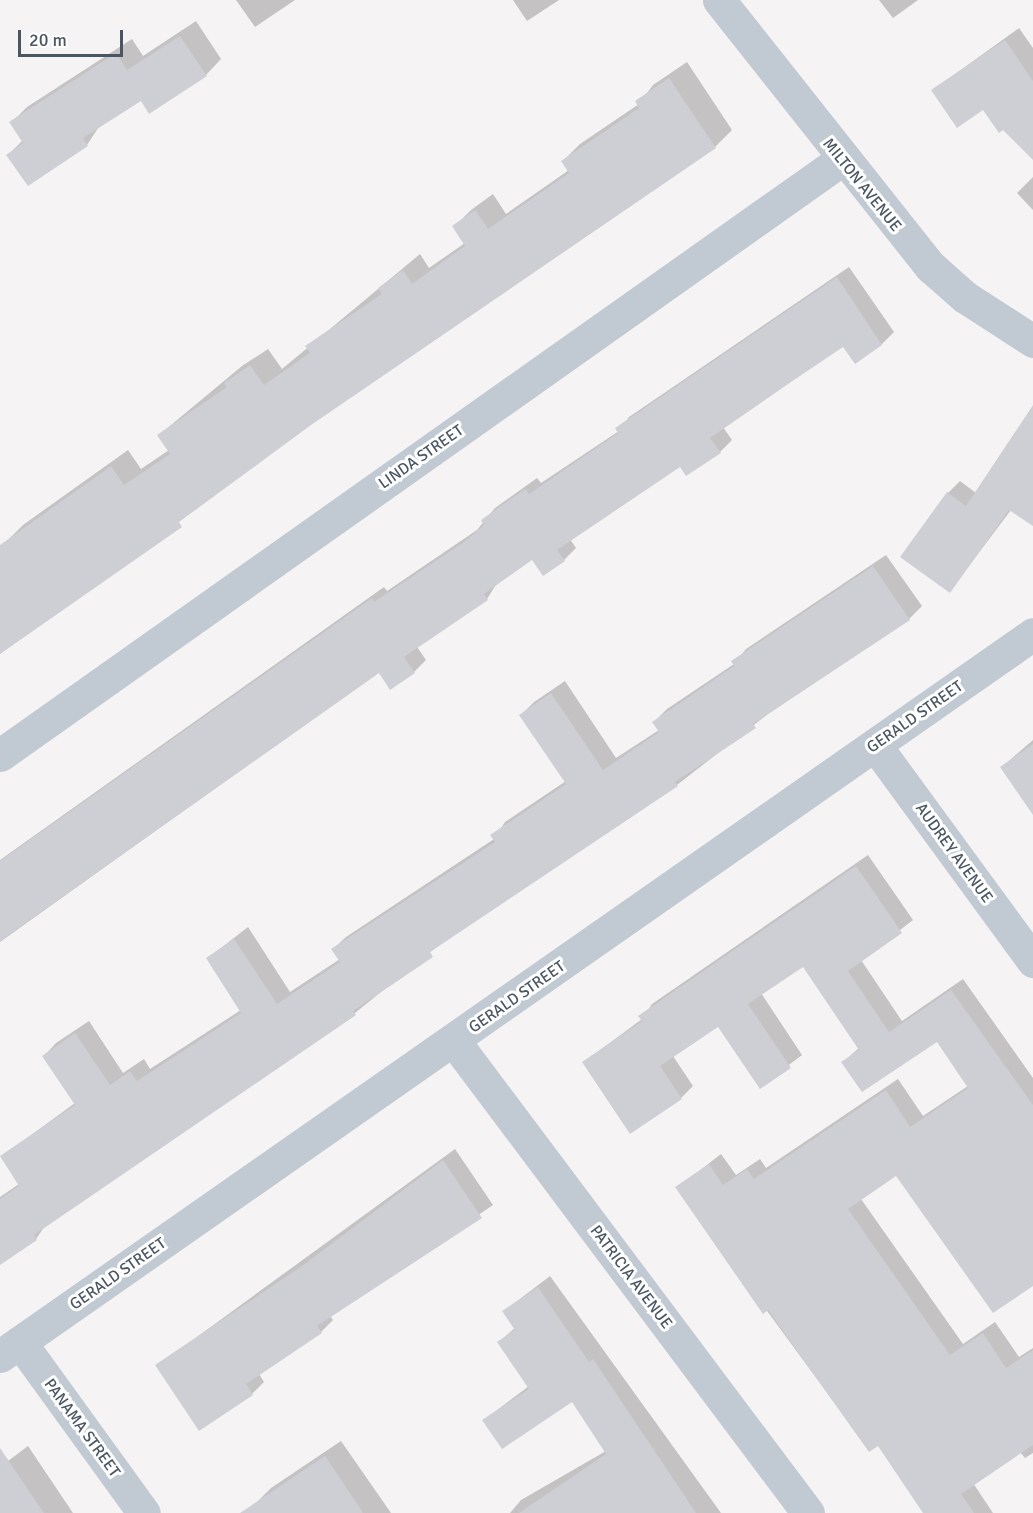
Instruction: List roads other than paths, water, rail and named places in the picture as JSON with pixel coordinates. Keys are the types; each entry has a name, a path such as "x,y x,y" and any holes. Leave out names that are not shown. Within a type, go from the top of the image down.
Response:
{"street":[{"name":"MILTON AVENUE","path":"719,0 841,160 932,267 965,297 1033,341"},
{"name":"LINDA STREET","path":"0,755 841,160"},
{"name":"GERALD STREET","path":"10,1349 454,1041 1033,634"},
{"name":"AUDREY AVENUE","path":"875,745 1033,961"},
{"name":"PATRICIA AVENUE","path":"454,1041 808,1513"},
{"name":"PANAMA STREET","path":"10,1349 144,1513"}]}
